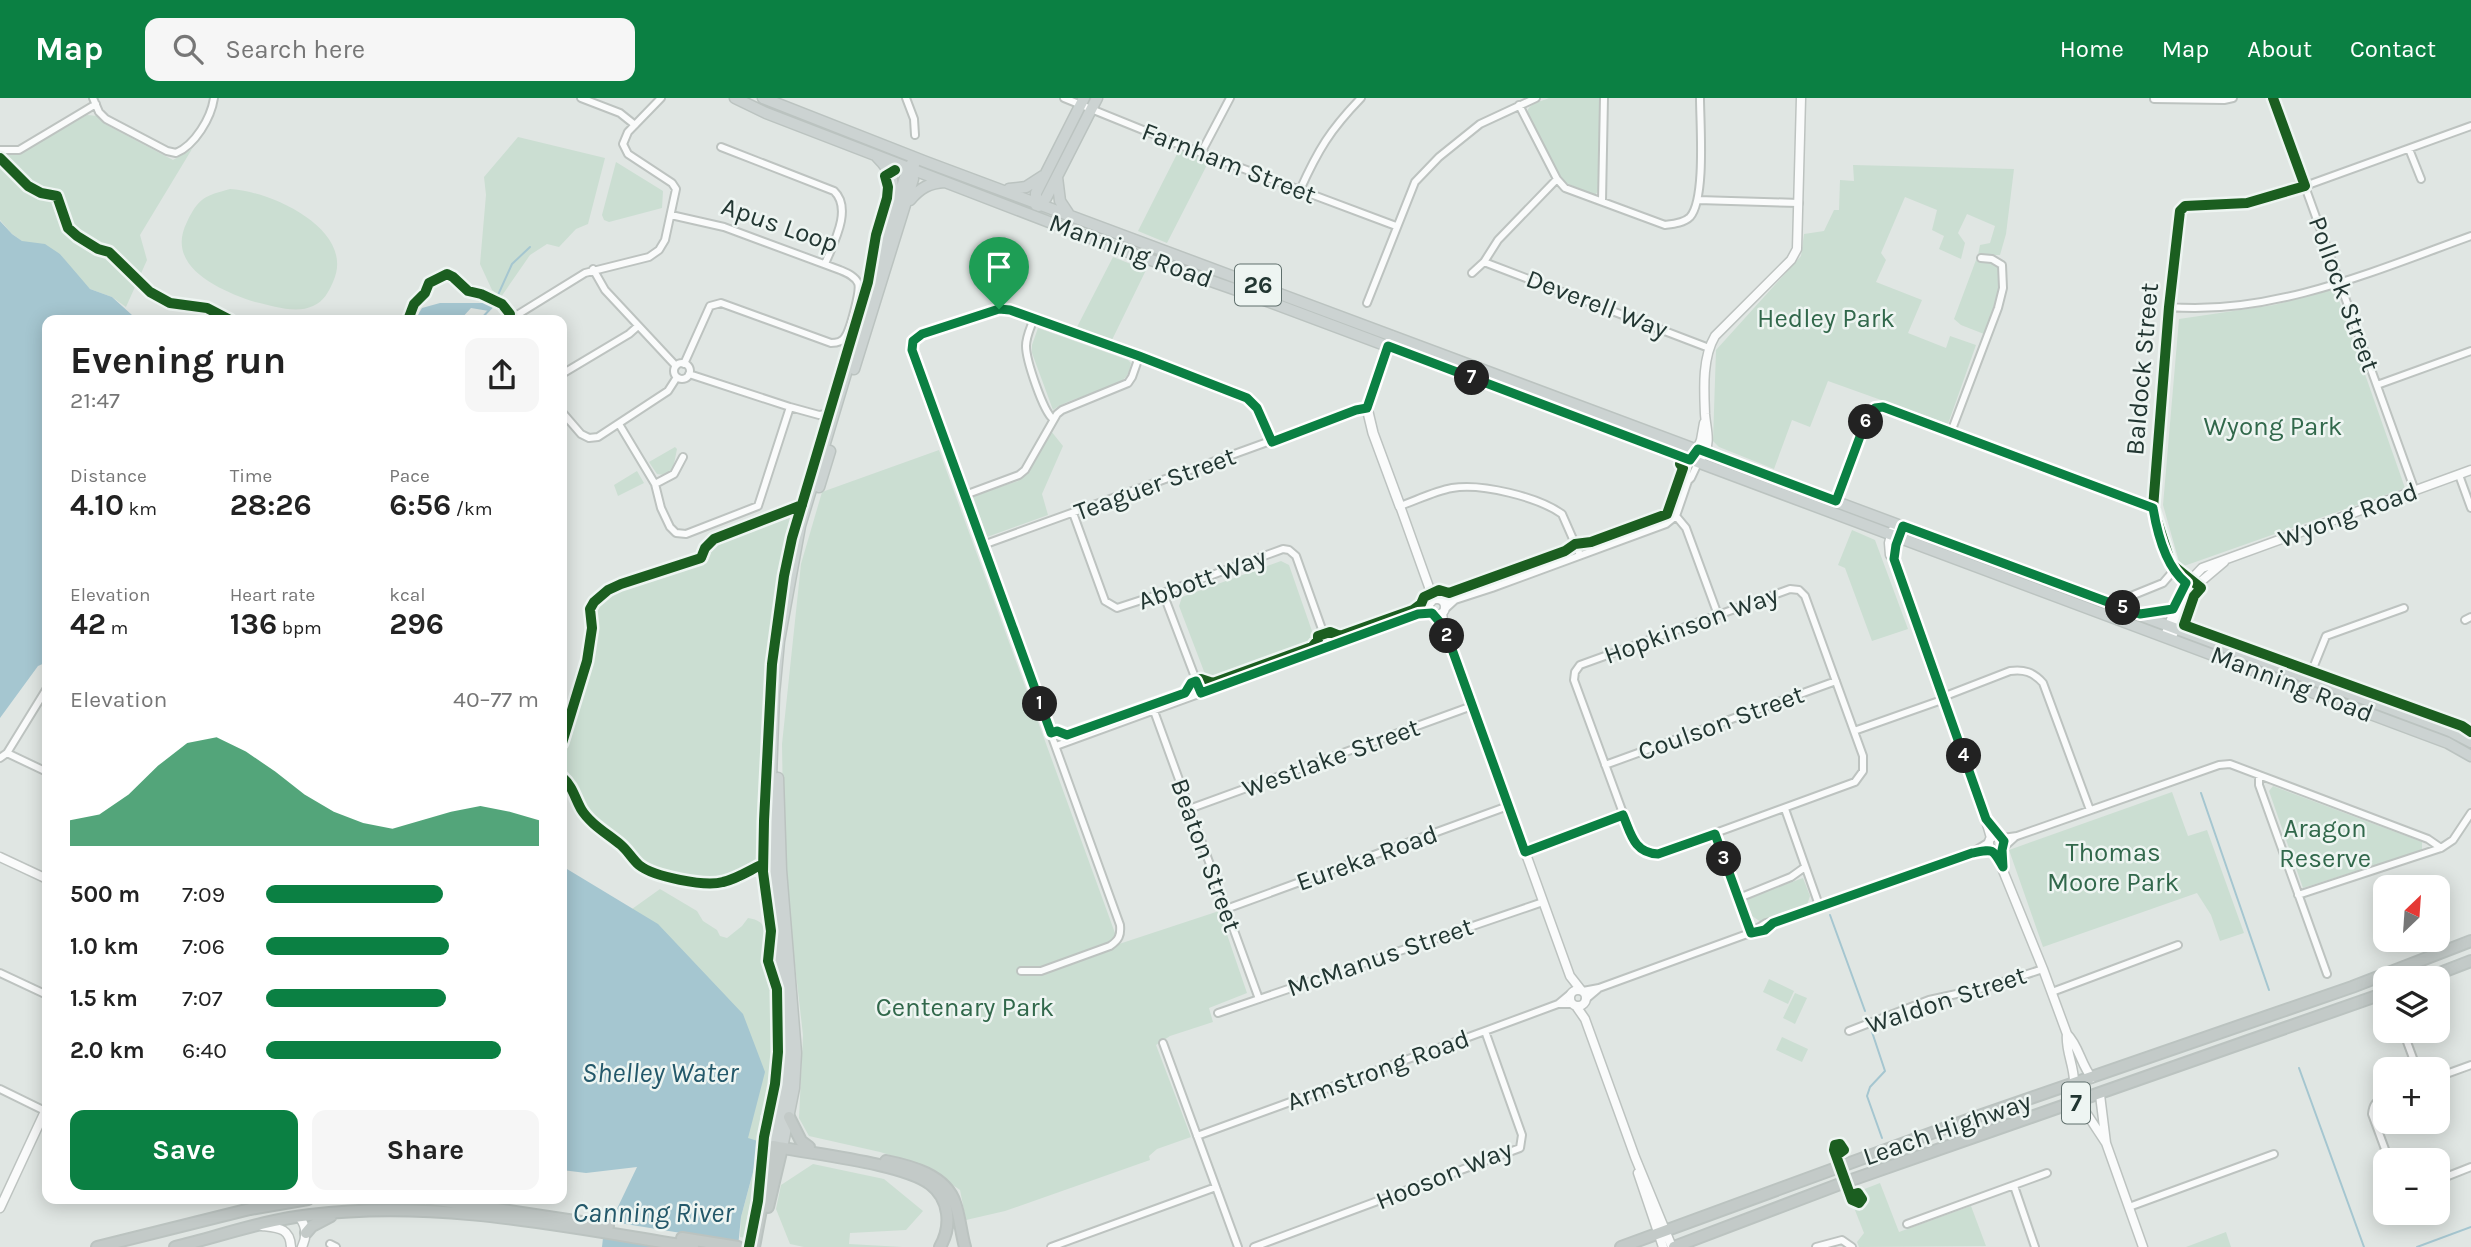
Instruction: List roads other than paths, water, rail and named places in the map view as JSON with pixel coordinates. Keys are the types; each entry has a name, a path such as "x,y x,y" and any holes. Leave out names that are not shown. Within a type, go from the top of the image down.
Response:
{"highway":[{"name":"Leach Highway","path":"2412,966 2471,941"},
{"path":"2450,969 2471,961"},
{"name":"Leach Highway","path":"1621,1247 1970,1119 2373,982"},
{"name":"Leach Highway","path":"1673,1247 1840,1184 2373,997"},
{"path":"789,1117 802,1141 809,1147"},
{"path":"778,1143 902,1164 933,1177 954,1201 965,1247"},
{"path":"754,1247 778,1143"},
{"path":"760,1247 778,1143"},
{"path":"778,1143 885,1167 930,1184 938,1192 947,1212 946,1233 940,1247"},
{"path":"97,1247 274,1204 292,1208 299,1217"},
{"path":"459,1204 693,1247"},
{"path":"306,1233 312,1226 340,1212"},
{"path":"175,1247 299,1217 340,1212 475,1213 738,1247"}],"main road":[{"name":"Manning Road","path":"735,98 766,113 913,167 1046,222 1388,346 2168,638 2448,743 2471,756"},
{"name":"Manning Road","path":"763,98 1038,205 1068,213 2140,614 2450,731 2471,742"},
{"path":"1019,211 1027,212 1038,205 1057,176 1097,98"},
{"path":"1046,222 1039,215 1036,193 1083,101"},
{"path":"870,295 882,230 894,188 891,173 874,153"},
{"path":"778,1143 789,1117 796,1073 796,1037 777,793 786,632 810,515 904,211 913,167 906,154"},
{"path":"778,1143 788,1055 771,859 774,694 779,641 800,526 900,194 913,167 926,162"},
{"path":"998,188 1028,186 1049,167"},
{"path":"1057,176 1060,201 1068,213"},
{"path":"904,211 911,199 924,187 949,182"},
{"path":"1392,336 1367,408 1373,433 1400,506"}],"street":[{"path":"0,150 19,150 94,101 102,116 113,123 176,153 185,148 207,120 214,98"},
{"path":"582,98 620,113 635,125"},
{"path":"517,315 593,269 649,257 659,250 666,240 676,193 674,186 633,159 623,147 625,136 661,98"},
{"path":"906,98 914,118 915,135"},
{"name":"Farnham Street","path":"1064,98 1083,101 1091,110 1396,226"},
{"path":"1201,153 1230,98"},
{"path":"1300,190 1318,150 1334,127 1362,98"},
{"path":"1367,303 1415,182 1438,157 1480,124 1536,98"},
{"path":"1601,201 1604,98"},
{"path":"1519,105 1557,179 1565,188 1665,225 1689,218 1698,200 1700,98"},
{"path":"1418,614 1435,601 1455,600 1666,524 1676,516 1688,481 1686,476 1702,451 1708,432 1705,387 1709,348 1720,331 1794,257 1798,244 1801,98"},
{"path":"2154,99 2233,98"},
{"name":"Pollock Street","path":"2273,98 2415,491"},
{"path":"2305,186 2471,126"},
{"path":"721,147 839,195 842,212 825,264"},
{"path":"2409,149 2421,179"},
{"path":"1472,273 1484,262 1498,240 1557,179"},
{"name":"Baldock Street","path":"2191,583 2175,569 2168,558 2153,508 2164,396 2169,306 2180,211 2185,206 2247,203 2305,186"},
{"path":"1698,200 1799,203"},
{"name":"Apus Loop","path":"671,215 724,227 825,264 851,275 858,281 859,290 845,337 839,343 831,343 721,303 710,306 684,364"},
{"path":"2169,306 2210,308 2274,299 2340,284 2471,236"},
{"path":"1951,432 2003,288 2002,265 1992,259 1982,258"},
{"name":"Deverell Way","path":"1484,262 1709,348"},
{"path":"593,269 605,290 676,366"},
{"path":"1021,971 1041,971 1110,946 1121,934 1120,925 912,350 913,341 922,334 988,311 1010,310 1247,398 1257,408 1272,442"},
{"path":"1034,318 1027,337 1027,354 1046,411 1053,419"},
{"path":"567,371 638,326"},
{"path":"2377,385 2471,351"},
{"path":"965,495 1019,475 1025,470 1053,419 1062,410 1128,383 1139,356"},
{"path":"684,364 688,367 689,373 684,379 677,377 674,371 676,366 684,364"},
{"path":"689,373 819,415 831,424"},
{"path":"567,418 581,434 589,438 598,437 668,391 677,377"},
{"path":"619,424 655,484 670,527 676,533 686,534 758,506 790,407"},
{"path":"1836,501 1868,415 1873,409 1880,407 2153,508"},
{"name":"Teaguer Street","path":"983,545 1367,408"},
{"path":"819,415 834,413"},
{"path":"655,484 674,474 683,457"},
{"name":"Wyong Road","path":"2191,583 2207,565 2471,470"},
{"path":"2459,475 2471,508"},
{"path":"1580,555 1562,514 1495,490 1450,488 1400,506 1580,999 1662,1232 1663,1247"},
{"name":"Abbott Way","path":"1073,513 1108,604 1122,608 1283,549 1289,550 1296,556 1328,646"},
{"path":"1676,516 1686,528 1718,615"},
{"path":"1899,524 1895,537 1894,559 2003,867 2067,1034 2092,1078"},
{"path":"2131,596 2163,583 2175,569"},
{"path":"2168,638 2191,583"},
{"path":"2172,627 2173,609 2191,583"},
{"name":"Hopkinson Way","path":"1790,589 1799,590 1805,596 1854,731 1864,762 1863,771 1858,780 1785,809 1658,854 1650,853 1634,843 1574,680 1574,672 1580,665 1718,615 1790,589"},
{"path":"1163,593 1201,693"},
{"path":"1056,746 1418,614 1438,613 1455,600"},
{"path":"1435,601 1445,606 1438,613"},
{"path":"2309,678 2326,636 2404,608"},
{"path":"2140,614 2173,609"},
{"path":"1854,731 2010,671 2020,670 2036,676 2043,683 2090,810"},
{"name":"Coulson Street","path":"1605,765 1836,681"},
{"path":"0,758 7,753 42,696"},
{"name":"Westlake Street","path":"1189,809 1472,706"},
{"name":"Beaton Street","path":"1154,711 1259,999"},
{"path":"7,753 42,770"},
{"name":"Armstrong Road","path":"1197,1136 1558,1004 1580,999 1599,988 1765,930 1773,923 2219,765 2230,764 2424,837 2441,848"},
{"path":"2259,775 2259,785 2327,974"},
{"name":"Eureka Road","path":"1226,909 1508,806"},
{"path":"1785,809 1820,908"},
{"path":"2298,895 2441,848 2453,840 2471,813"},
{"path":"1525,852 1623,815"},
{"path":"1715,834 1751,933"},
{"path":"0,857 42,877"},
{"path":"1739,898 1791,877 1805,867"},
{"name":"McManus Street","path":"1217,1013 1543,902"},
{"path":"2052,992 2178,945"},
{"name":"Waldon Street","path":"1849,1031 1928,1000 1984,988 2043,969"},
{"path":"0,973 42,993"},
{"path":"1570,976 1570,994 1580,999"},
{"name":"Armstrong Road","path":"1558,1004 1570,994"},
{"name":"Hooson Way","path":"1254,1247 1520,1149 1522,1135 1485,1031"},
{"path":"2067,1034 2066,1040 2074,1068 2074,1084"},
{"path":"1163,1043 1238,1247"},
{"path":"2450,1073 2471,1065"},
{"path":"0,1089 42,1108"},
{"path":"2100,1095 2106,1143"},
{"path":"2079,1102 2106,1143 2143,1247"},
{"path":"0,1208 42,1120"},
{"path":"2129,1207 2274,1154"},
{"path":"2450,1175 2471,1167"},
{"path":"1907,1224 2047,1173"},
{"path":"2014,1186 2035,1247"},
{"path":"1051,1247 1216,1188"},
{"path":"299,1217 304,1223 306,1233 302,1247"},
{"path":"258,1226 282,1228 290,1236 291,1247"},
{"path":"1662,1232 1673,1247"},
{"path":"1816,1247 1842,1240 1852,1247"}],"water":[{"path":"0,221 22,241 45,244 60,254 90,289 112,297 132,315 42,315 42,664 0,718"},
{"path":"440,303 486,303 493,306 489,311 471,308 465,315 418,315 422,308"},
{"name":"Shelley Water","path":"567,869 658,924 743,1014 765,1072 748,1138 761,1142 741,1217 738,1247 602,1247 603,1238 637,1167 586,1173 567,1171"}],"waterway":[{"path":"485,315 493,306 512,264 530,247"},
{"path":"2201,793 2269,990"},
{"path":"1830,915 1865,1011"},
{"path":"1872,1032 1885,1071 1870,1087 1867,1096 1882,1138"},
{"path":"2299,1068 2364,1247"},
{"path":"2417,1247 2471,1227"}],"park label":[{"name":"Hedley Park","path":"1826,318"},
{"name":"Wyong Park","path":"2273,426"},
{"name":"Aragon Reserve","path":"2325,843"},
{"name":"Thomas Moore Park","path":"2113,867"},
{"name":"Centenary Park","path":"965,1007"}],"water label":[{"name":"Canning River","path":"653,1212"}]}
